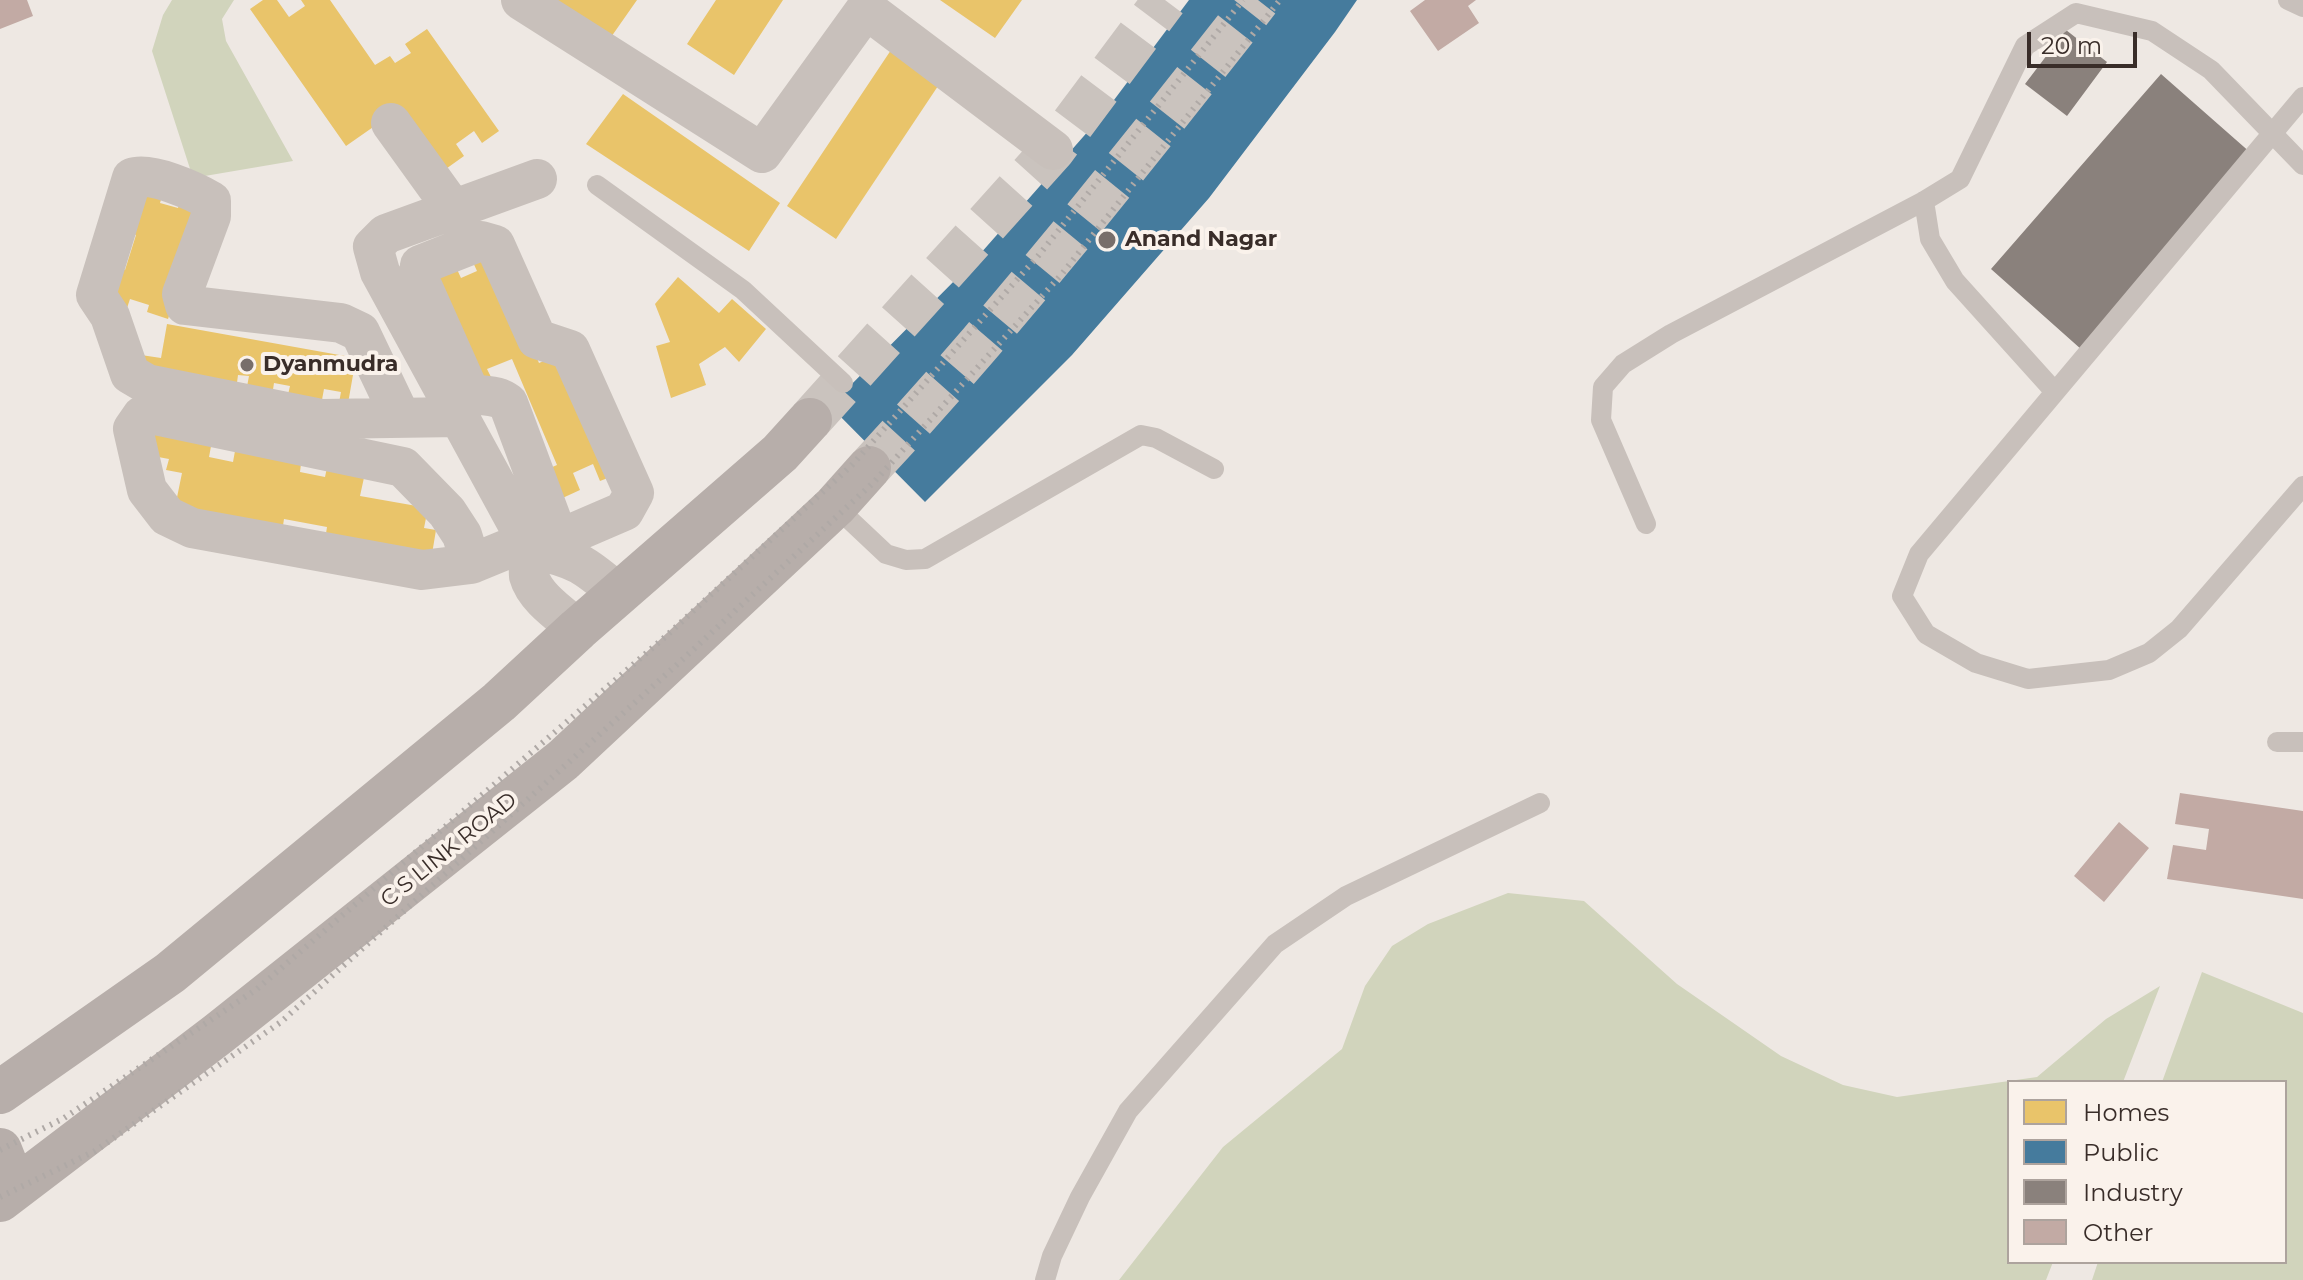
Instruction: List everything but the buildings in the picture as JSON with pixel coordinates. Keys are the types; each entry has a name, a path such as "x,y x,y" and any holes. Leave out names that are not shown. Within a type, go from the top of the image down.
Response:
{"main road":[{"path":"0,1092 170,973 499,702 618,593 780,453 810,420"},
{"name":"C S LINK ROAD","path":"5,1180 218,1034 563,760 835,506 869,468"}],"street":[{"path":"521,0 762,153 866,9 1053,150"},
{"path":"391,123 453,209"},
{"path":"401,418 360,332 341,323 185,305 182,294 211,216 211,201 142,174 132,178 96,295 110,316 130,374 147,384 322,419 401,418 459,417"},
{"path":"537,179 386,234 373,247 380,272 459,417 545,546 582,564 618,593"},
{"path":"471,564 462,535 447,512 403,467 150,414 142,416 133,429 147,490 167,516 192,528 422,570 471,564 545,546 624,511 634,493 570,350 537,339 495,245 481,241 420,265 419,279 468,389 474,395 499,396 508,403 545,546 529,575 550,605 578,629"}],"lane":[{"path":"2288,0 2303,7"},
{"path":"1646,524 1601,420 1603,387 1623,364 1671,334 1960,179 2025,46 2076,13 2152,31 2211,70 2303,165"},
{"path":"2303,97 1919,554 1902,596 1926,634 1976,663 2028,679 2109,670 2149,653 2179,629 2303,486"},
{"path":"597,185 743,290 843,383"},
{"path":"1924,201 1930,239 1955,281 2055,392"},
{"path":"835,506 886,554 906,560 925,559 1141,435 1156,438 1214,469"},
{"path":"2277,742 2303,742"},
{"path":"1045,1280 1052,1256 1080,1197 1128,1111 1275,944 1346,896 1540,803"}],"green space":[{"path":"172,0 234,0 222,19 226,41 293,161 193,178 152,51 163,15"},
{"path":"1508,893 1584,901 1677,984 1781,1056 1843,1085 1897,1097 2007,1081 2007,1264 2052,1264 2046,1280 1119,1280 1223,1147 1342,1049 1365,986 1392,946 1428,924"},
{"path":"2202,972 2303,1013 2303,1280 2092,1280 2097,1264 2287,1264 2287,1080 2163,1080"},
{"path":"2160,986 2124,1080 2016,1080 2037,1077 2106,1019"}],"tunnel":[{"path":"810,420 1053,150 1165,0"},
{"path":"869,468 1020,296 1258,0"}],"railway":[{"path":"0,1150 64,1118 257,989 665,637 852,465 1038,256 1243,0"},
{"path":"0,1197 95,1151 281,1022 874,482 1061,275 1280,0"}],"place":[{"name":"Anand Nagar","path":"1107,240"},
{"name":"Dyanmudra","path":"247,365"}]}
